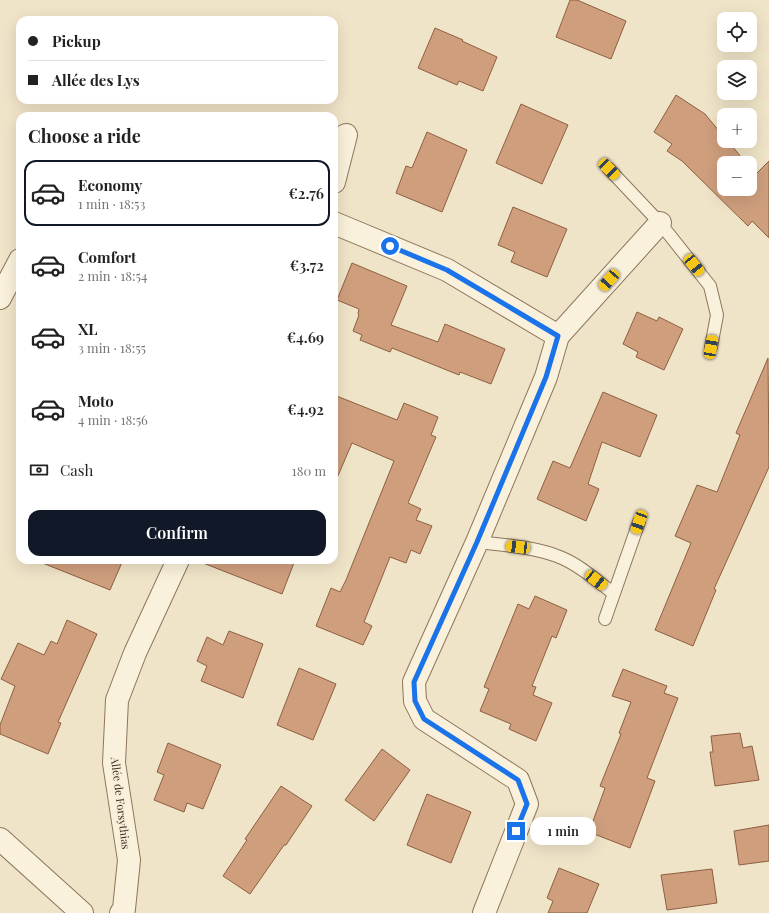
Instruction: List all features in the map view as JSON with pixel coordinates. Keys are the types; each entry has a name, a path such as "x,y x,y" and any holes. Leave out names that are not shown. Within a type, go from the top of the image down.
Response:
{"street":[{"path":"338,166 346,135"},
{"path":"484,913 527,804 518,780 424,719 415,701 414,682 477,542 546,377 558,336 660,223"},
{"path":"338,225 447,270 558,336"},
{"path":"0,298 16,268"},
{"name":"Allée de Forsythias","path":"120,913 124,909 129,860 114,763 117,700 135,653 176,564"},
{"path":"0,839 82,913"}],"lane":[{"path":"609,169 660,223 710,286 717,315 711,347"},
{"path":"605,619 639,522"},
{"path":"477,542 532,549 562,558 588,574 613,593"}],"building":[{"path":"570,0 577,0 626,21 611,59 556,37"},
{"path":"435,28 497,57 483,91 459,81 457,85 418,68"},
{"path":"676,95 705,114 717,129 717,148 734,148 740,156 717,156 717,195 682,161 667,151 672,144 654,132"},
{"path":"521,104 568,125 542,184 496,163"},
{"path":"427,132 467,150 442,212 396,193 406,166 412,168"},
{"path":"769,161 769,238 752,221 748,226 718,196 757,196 757,173"},
{"path":"513,207 567,229 547,277 511,262 515,252 498,245"},
{"path":"352,263 407,286 391,325 438,342 445,324 505,349 491,384 460,372 459,375 392,348 390,352 360,340 362,335 353,331 359,315 359,309 338,300"},
{"path":"637,312 657,321 659,317 683,329 664,370 636,357 638,352 623,344"},
{"path":"768,358 769,467 714,589 716,590 693,646 655,630 691,543 675,536 697,485 717,492 740,435 736,433"},
{"path":"603,392 657,415 640,457 602,442 588,484 599,489 586,521 537,499 553,461 570,468"},
{"path":"338,397 397,420 404,403 438,417 431,435 436,437 408,503 421,509 416,520 432,526 420,554 411,550 406,563 390,557 364,622 372,626 363,645 316,626 331,588 340,592 346,580 394,461 352,443 338,476"},
{"path":"45,564 121,564 110,590"},
{"path":"206,564 293,564 282,594"},
{"path":"535,596 567,610 556,638 552,636 532,686 536,687 533,695 552,703 536,741 509,729 511,724 480,711 489,689 484,687 518,604 529,609"},
{"path":"67,620 97,634 58,722 61,723 48,754 0,734 0,725 15,686 1,679 18,643 44,655 51,641 57,644"},
{"path":"229,631 263,644 243,698 201,681 207,666 197,661 207,637 223,645"},
{"path":"299,668 336,684 313,740 277,725"},
{"path":"623,669 667,686 664,693 678,698 647,778 655,781 630,848 589,832 605,788 600,786 621,734 619,733 631,702 612,696"},
{"path":"740,733 743,748 752,746 759,780 715,786 710,752 713,752 711,736"},
{"path":"168,743 221,765 203,809 187,803 184,812 154,800 164,775 157,772"},
{"path":"382,749 410,770 374,821 345,800"},
{"path":"281,786 312,806 286,845 284,845 250,894 223,876 247,840 245,839"},
{"path":"427,794 471,812 451,863 407,845"},
{"path":"769,825 769,861 739,865 734,831"},
{"path":"559,868 599,884 587,913 548,913 553,901 547,898"},
{"path":"712,869 717,903 667,910 661,875"}],"route":[{"path":"390,246 447,270 558,336 546,377 477,542 414,682 415,701 424,719 518,780 527,804 516,831"}]}
